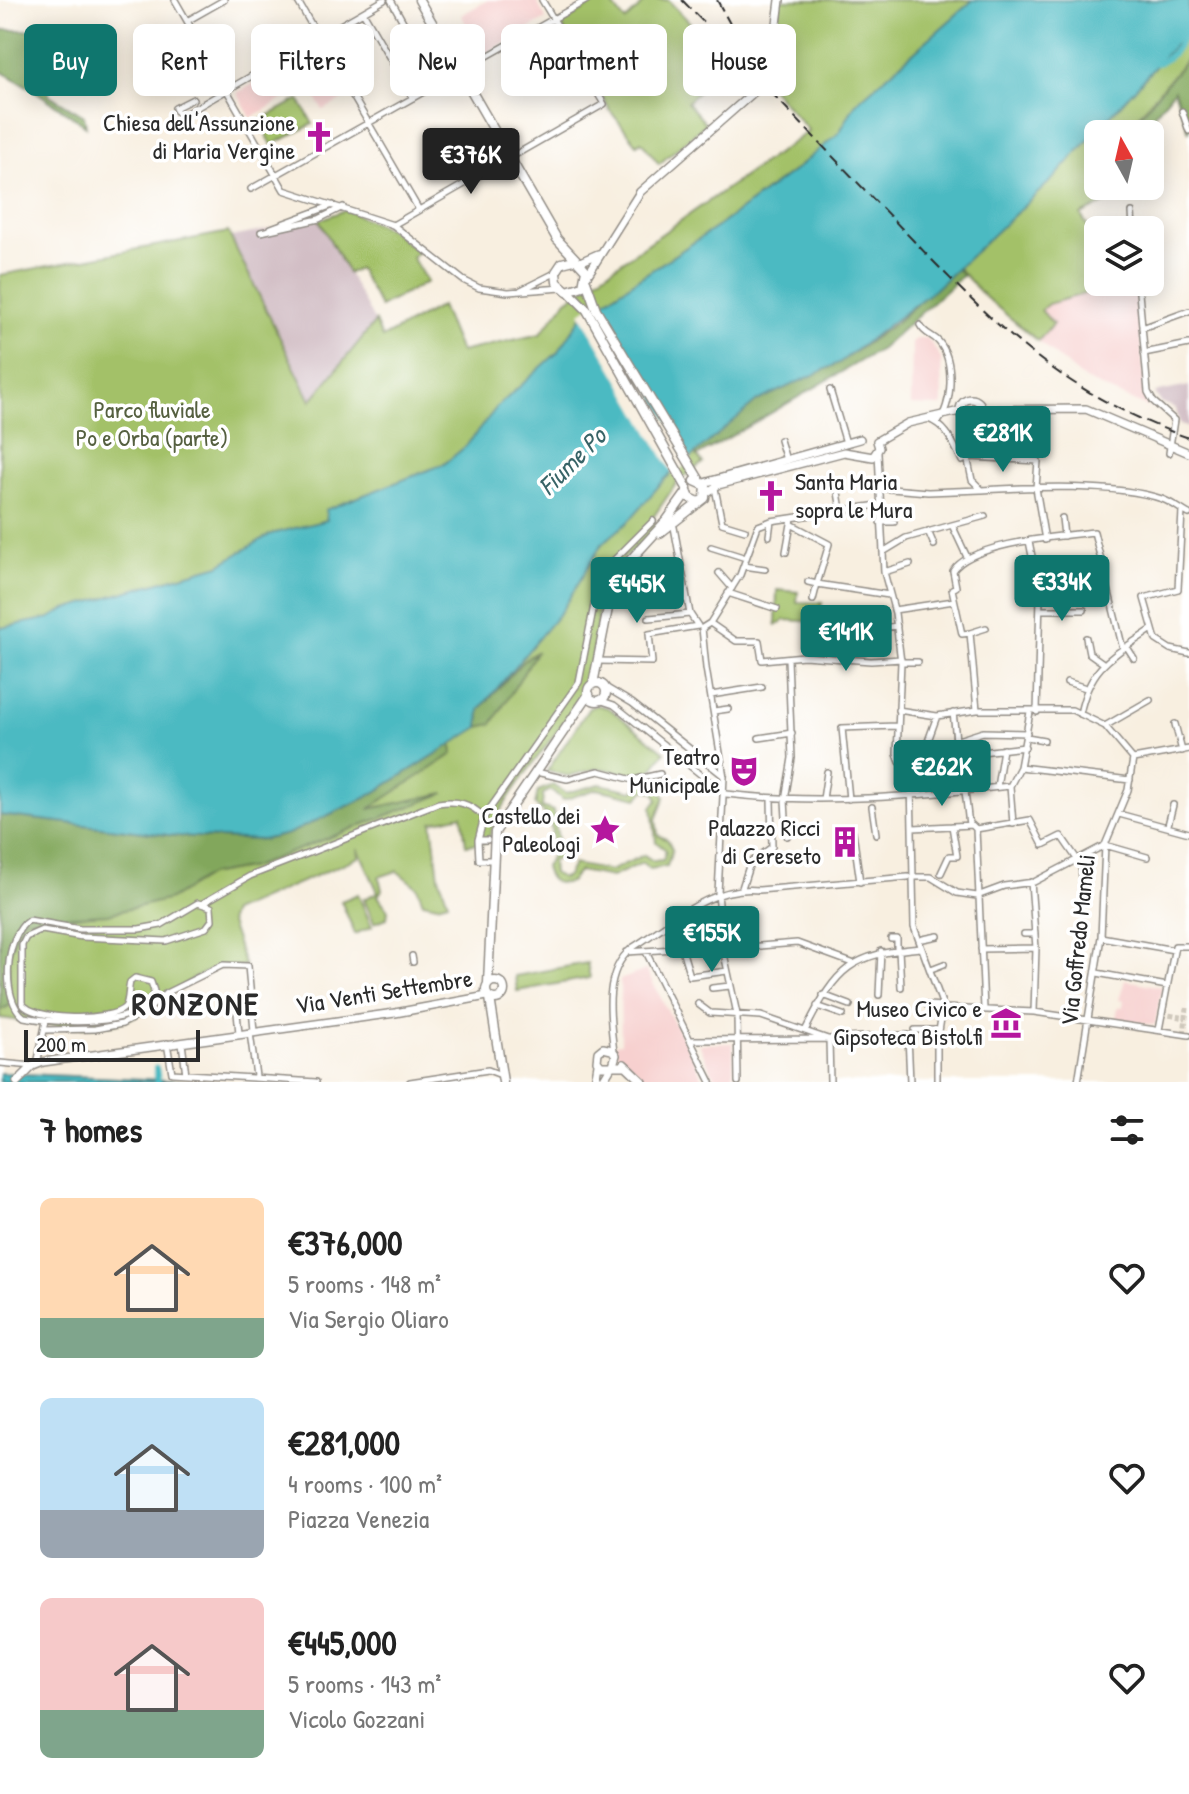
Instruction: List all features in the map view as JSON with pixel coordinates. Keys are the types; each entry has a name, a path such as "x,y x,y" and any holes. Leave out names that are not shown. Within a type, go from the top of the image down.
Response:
{"main road":[{"path":"419,0 433,24"},
{"path":"568,292 578,290 587,282 598,254 640,192 755,91 773,56 780,0"},
{"path":"474,96 557,239 577,261 688,475 687,490 692,501 699,502"},
{"path":"557,239 557,270 568,292 587,310 688,475 707,486"},
{"path":"557,270 598,254"},
{"path":"877,441 923,418 960,411 968,400 977,402 982,410"},
{"path":"982,410 1086,409 1169,448 1189,453"},
{"path":"960,411 965,419 973,421 982,410"},
{"path":"648,541 699,502 707,486 869,436 877,441"},
{"path":"860,439 857,446 866,457"},
{"path":"502,1079 489,997 493,982 489,958 491,860 495,832 581,709 591,689 598,663 604,614 614,578 648,541 687,490 844,452 866,457 878,452 877,441"},
{"path":"581,709 601,701 605,695 598,663"},
{"path":"591,689 604,686"},
{"path":"591,689 601,701"},
{"path":"493,982 504,988 494,1019"},
{"path":"489,997 501,997"},
{"name":"Via Venti Settembre","path":"35,1065 181,1040 316,1024 489,997"},
{"path":"595,1082 596,1055 603,1048 615,1054 643,1082"},
{"path":"602,1082 615,1054"},
{"path":"598,1064 625,1066"},
{"path":"17,1082 35,1065"}],"street":[{"path":"175,0 189,24"},
{"path":"187,21 224,0"},
{"path":"297,0 311,24"},
{"path":"342,24 384,0"},
{"path":"391,0 404,24"},
{"path":"393,225 604,104 542,0"},
{"path":"485,57 587,0"},
{"path":"363,12 413,98"},
{"path":"193,99 175,108 180,117 218,96"},
{"path":"230,96 273,176 284,190 393,225 463,280 479,288 568,292"},
{"path":"353,96 419,210"},
{"path":"251,189 416,96"},
{"path":"1182,111 1189,131"},
{"path":"334,204 264,231 319,219 343,207"},
{"path":"1132,212 1132,216"},
{"path":"516,292 557,270"},
{"path":"1139,296 1150,397 1174,420 1169,448"},
{"path":"1142,328 1189,311"},
{"path":"920,325 924,333 939,342 949,367 946,414 937,423"},
{"path":"1144,353 1189,344"},
{"path":"830,390 846,444"},
{"path":"923,418 937,423 961,451 960,458 1038,461 1036,488 1045,540"},
{"path":"780,440 786,460"},
{"path":"878,452 878,508 884,572 897,626 901,661 896,726 898,763 909,768 919,766 937,716"},
{"path":"866,457 877,473"},
{"path":"969,459 972,480 982,490"},
{"path":"707,486 722,523 750,531 771,521 792,521 841,510 878,508 897,512"},
{"path":"879,488 928,492 1018,487 1150,496 1189,514"},
{"path":"838,492 841,510"},
{"path":"1182,511 1178,589 1144,598 1156,640 1170,649 1189,653"},
{"path":"883,552 928,531 985,516"},
{"path":"1062,518 1064,536"},
{"path":"491,860 479,860 478,840 484,817 553,726 579,682 594,605 606,573 653,521"},
{"path":"769,536 771,521"},
{"path":"786,552 792,521"},
{"path":"792,521 829,544 813,600"},
{"path":"880,522 894,522"},
{"path":"952,525 967,557"},
{"path":"674,527 690,614 700,627 726,794 718,893 722,948 737,1014 738,1082"},
{"path":"598,663 652,662 649,634 710,623 744,566 750,531"},
{"path":"928,531 934,545"},
{"path":"986,628 970,633 961,632 952,589 956,587 953,571 967,557 1029,541 1094,532 1107,590 1125,648 1134,658"},
{"path":"1013,824 1010,786 1020,767 1033,712 1040,610 1029,541"},
{"path":"711,547 746,558"},
{"path":"884,572 910,564"},
{"path":"744,566 765,569"},
{"path":"719,573 730,591 777,609"},
{"path":"808,582 889,595"},
{"path":"1039,590 1060,585"},
{"path":"1085,592 1107,590"},
{"path":"667,600 687,599"},
{"path":"893,612 954,601"},
{"path":"1040,610 1084,610"},
{"path":"649,618 690,614"},
{"path":"843,618 881,615"},
{"path":"710,623 736,641 759,641 762,660 804,656 918,662"},
{"path":"864,630 897,626"},
{"path":"1080,714 1085,691 1103,663 1151,630"},
{"path":"970,633 977,710"},
{"path":"1086,638 1089,653 1103,663"},
{"path":"787,836 785,800 792,780 788,659"},
{"path":"1067,682 1085,691"},
{"path":"604,686 632,703 724,777"},
{"path":"711,695 762,687"},
{"path":"1105,726 1150,700"},
{"path":"601,701 726,794 785,800 849,799 1010,786"},
{"path":"714,711 728,709"},
{"path":"898,710 937,716 977,710 1072,710 1105,726 1133,759 1186,750 1175,724"},
{"path":"935,784 954,755 958,740 953,713"},
{"path":"849,799 842,728 865,724 896,726"},
{"path":"958,740 983,732 1027,735 1044,740"},
{"path":"759,738 792,733"},
{"path":"969,826 960,771 964,754 1025,747"},
{"path":"997,787 1003,749"},
{"path":"981,788 983,753"},
{"name":"Via Goffredo Mameli","path":"1078,1082 1097,973 1105,845 1119,814 1133,759"},
{"path":"1020,767 1130,780"},
{"path":"909,768 914,927 942,1007 937,1082"},
{"path":"535,771 567,779 599,771 633,780 660,774"},
{"path":"823,799 827,772"},
{"path":"742,888 750,863 772,847 771,799"},
{"path":"203,903 211,907 213,916 206,928 166,941 82,937 42,930 26,937 20,958 22,1003 32,1013 71,1018 118,1011 127,1003 130,982 135,978 151,982 154,991 145,1006 130,1015 72,1023 46,1021 24,1017 13,1005 10,952 22,925 34,920 80,929 150,927 203,903 250,876 427,807 448,802 475,807 484,817"},
{"path":"1168,825 1173,805"},
{"path":"872,807 876,834"},
{"path":"771,813 786,814"},
{"path":"1119,814 1189,833"},
{"path":"913,828 969,826 976,829 1030,820 1043,845 1061,836 1080,861 1083,898"},
{"path":"941,873 949,856 957,856 952,826"},
{"path":"976,829 984,1009"},
{"path":"853,832 860,882"},
{"path":"478,840 487,840"},
{"path":"615,1054 612,982 626,953 718,893 742,888 759,890 931,877 957,893 977,896 1004,886 1031,882 1080,861 1105,845 1147,857"},
{"path":"1031,882 1036,948 1034,1012"},
{"path":"692,948 692,929 720,928"},
{"path":"1024,934 1035,934"},
{"path":"806,1029 823,995 852,963 881,951 898,950 938,936"},
{"path":"1101,937 1174,948 1189,946"},
{"path":"891,939 897,939 901,987"},
{"path":"626,953 797,943 852,963"},
{"path":"981,949 1036,948"},
{"path":"1159,1030 1174,948"},
{"path":"682,949 692,976 727,971"},
{"path":"879,995 881,951"},
{"path":"646,952 693,1039 711,1082"},
{"path":"931,969 944,964"},
{"path":"46,1030 95,1029 122,1024 147,1011 166,993 223,965 248,966 252,1032 259,1079"},
{"path":"1097,973 1167,986"},
{"path":"712,988 730,986"},
{"path":"823,995 850,1005"},
{"path":"236,1003 239,1033"},
{"path":"698,1004 710,1013 737,1014 806,1029 829,1039"},
{"path":"927,1005 1034,1012 1189,1035"},
{"path":"817,1006 843,1015"},
{"path":"315,1013 316,1024"},
{"path":"0,1063 35,1065 46,1021"},
{"path":"915,1030 939,1030"},
{"path":"603,1048 612,1031"},
{"path":"812,1041 814,1032"},
{"path":"693,1039 812,1041 908,1035 910,1082"},
{"path":"829,1039 830,1082"},
{"path":"181,1040 186,1074"},
{"path":"167,1043 172,1073 316,1082"},
{"path":"410,1082 488,1070 502,1079"}],"shaded area":[{"path":"488,0 536,0 546,19 537,24 501,24 501,44 485,53 485,24 466,24 461,15"},
{"path":"251,85 251,96 288,96 251,118 237,93"},
{"path":"315,96 348,97 323,110"},
{"path":"319,220 375,322 311,401 231,237"},
{"path":"1084,295 1136,296 1147,407 1085,380 1038,341 1053,324 1040,310 1048,304"},
{"path":"927,338 941,358 942,406 911,405 912,341"},
{"path":"1189,386 1189,428 1180,424 1175,408 1161,402 1154,393"},
{"path":"646,970 705,1082 652,1082 617,1053 615,1044 621,1043 620,980"},
{"path":"1125,980 1162,987 1155,1025 1116,1019 1118,1007 1123,1007 1124,1001 1119,1000"},
{"path":"733,1043 733,1082 717,1082 699,1044"}],"green space":[{"path":"600,0 609,0 625,21 647,0 668,0 691,24 683,24 683,96 694,96 687,102 706,124 659,164 641,141 637,144 602,96 667,96 667,24 561,24"},
{"name":"Parco fluviale Po e Orba (parte)","path":"780,0 1189,0 1189,56 1135,120 1084,120 1084,200 1112,200 1081,215 1084,220 1084,294 1048,304 1041,310 1053,324 1038,341 985,297 957,267 796,169 717,227 582,316 673,472 694,452 703,463 678,481 652,519 659,527 611,574 600,603 592,664 582,693 503,806 488,842 466,845 462,815 432,822 439,877 448,902 437,905 423,902 417,887 397,871 379,877 382,890 378,896 388,910 387,918 374,923 364,899 378,892 358,848 359,857 232,912 229,920 245,967 228,967 200,975 149,1008 119,1022 86,1027 0,1018 0,1010 9,1005 0,922 0,275 228,232 311,401 375,322 382,338 441,306 460,352 540,334 567,300 809,131 778,96 796,96 796,24 776,24"},
{"path":"0,30 24,30 24,84 0,71"},
{"path":"1189,56 1189,132 1174,90 1150,120 1136,120"},
{"path":"43,96 51,96 84,116 86,126"},
{"path":"299,99 313,124 272,145 259,121"},
{"path":"345,210 391,230 418,252 412,257 427,282 380,307 359,269 348,273 319,220"},
{"path":"957,268 963,275 881,349 697,456 694,452 757,401 839,363 895,323"},
{"path":"777,590 798,592 797,602 822,603 817,622 785,620 776,625"},
{"path":"537,651 492,724 479,727 480,709 522,662"},
{"path":"597,705 609,708 665,752 652,770 634,775 599,768 568,776 547,771 589,708"},
{"path":"452,744 453,754 369,809 445,793 253,867 209,875 170,899 108,914 23,919 9,953 9,1006 0,1010 0,815 177,836 262,840 288,834 369,796"},
{"path":"654,783 665,797 656,819 658,835 668,840 672,850 667,866 650,869 642,863 612,877 579,871 570,882 557,883 551,879 545,867 554,852 550,819 535,805 538,791 553,785 566,793 600,784 633,791 642,784","holes":["597,789 638,798 645,790 655,792 658,800 652,807 656,842 666,850 663,860 653,861 644,855 610,871 573,864 567,876 562,878 553,873 552,862 561,856 553,811 542,807 543,794 551,790 563,800"]},
{"path":"358,894 372,927 355,934 341,901"},
{"path":"587,963 590,978 517,991 515,976"}],"water":[{"name":"Fiume Po","path":"973,0 1189,0 1189,29 1107,120 1084,120 1084,145 1056,176 935,289 839,363 757,401 664,480 628,522 602,544 562,610 480,709 479,727 369,796 288,834 262,840 177,836 0,815 0,628 50,618 66,609 219,565 271,534 327,520 325,510 444,464 466,446 497,407 559,351 582,316 717,227 796,169 839,133 856,103"},
{"path":"0,1073 214,1082 0,1082"}],"pier":[{"path":"598,300 691,460 674,476 580,313"}],"waterway":[{"path":"1156,63 1172,54 1189,26"},
{"path":"156,1068 158,1082"}],"tunnel":[{"path":"1184,1034 1187,1008"},
{"path":"1162,1014 1186,1018"}],"railway":[{"path":"682,0 952,280 1019,343 1095,395 1139,418 1189,438"},
{"path":"717,0 730,24"}],"place":[{"name":"Chiesa dell'Assunzione di Maria Vergine","path":"319,137"},
{"name":"Santa Maria sopra le Mura","path":"771,496"},
{"name":"Teatro Municipale","path":"744,771"},
{"name":"Castello dei Paleologi","path":"605,830"},
{"name":"Palazzo Ricci di Cereseto","path":"845,842"},
{"name":"Museo Civico e Gipsoteca Bistolfi","path":"1006,1023"}],"district":[{"name":"RONZONE","path":"196,1004"}]}
